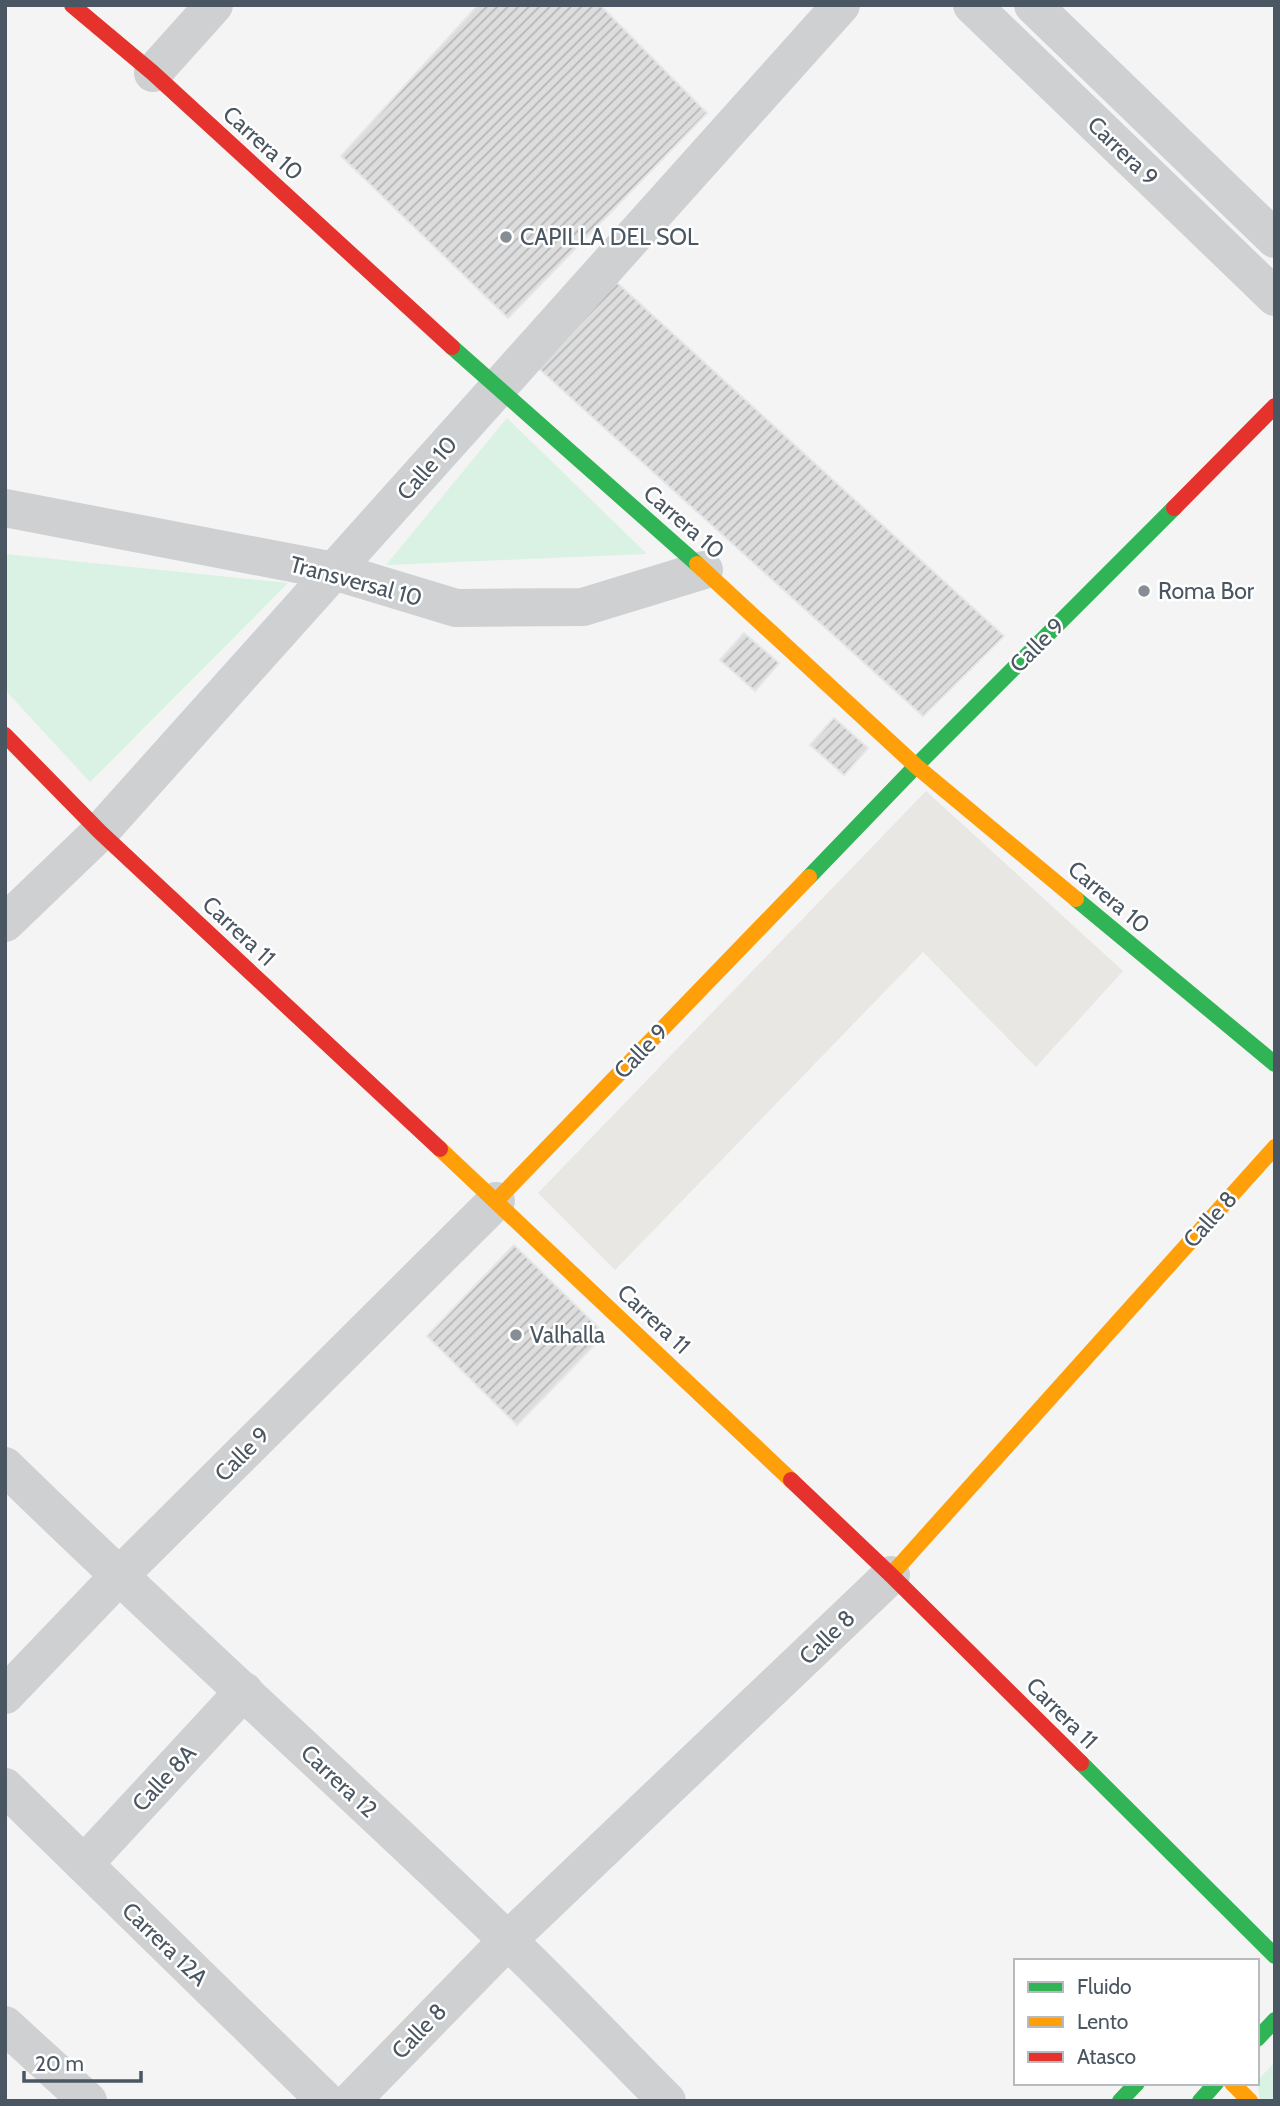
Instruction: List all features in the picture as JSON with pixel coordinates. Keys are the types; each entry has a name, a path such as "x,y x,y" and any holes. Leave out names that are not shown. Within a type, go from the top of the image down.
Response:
{"main road":[{"name":"Carrera 10","path":"72,5 153,72 498,388 704,570 916,766 1275,1064"},
{"name":"Calle 9","path":"496,1201 916,766 1275,406"},
{"name":"Carrera 11","path":"5,735 100,832 496,1201 891,1575 1259,1949 1275,1956"},
{"name":"Calle 8","path":"891,1575 1275,1147"},
{"path":"1259,1949 1275,1931"},
{"path":"1259,2037 1275,2020"},
{"path":"1200,2101 1214,2085"},
{"path":"1234,2085 1250,2101"}],"street":[{"path":"153,72 214,5"},
{"name":"Calle 10","path":"5,923 100,832 841,5"},
{"name":"Carrera 9","path":"972,5 1275,297"},
{"name":"Carrera 9","path":"1033,5 1275,239"},
{"path":"1031,61 1062,33"},
{"path":"1161,187 1189,156"},
{"name":"Transversal 10","path":"5,508 334,571 456,608 583,607 704,570"},
{"name":"Calle 9","path":"5,1695 118,1577 496,1201"},
{"name":"Carrera 12","path":"5,1466 118,1577 244,1691 508,1940 667,2101"},
{"name":"Calle 8","path":"351,2101 508,1940 891,1575"},
{"name":"Calle 8A","path":"84,1864 244,1691"},
{"name":"Carrera 12A","path":"5,1787 326,2101"},
{"path":"10,2039 88,2101"}],"shaded area":[{"path":"926,791 1123,971 1036,1067 923,952 615,1270 538,1193"}],"green space":[{"path":"507,418 647,554 386,565"},
{"path":"5,554 288,583 90,782 5,690"},
{"path":"1275,2062 1275,2101 1260,2101 1259,2079"}],"building":[{"name":"CAPILLA DEL SOL","path":"478,5 600,5 707,113 508,318 341,156"},
{"path":"614,280 1004,636 923,716 537,367"},
{"path":"744,633 779,663 755,691 720,660"},
{"path":"834,718 868,748 844,775 810,745"},
{"path":"514,1245 605,1334 517,1425 427,1336"}],"traffic: fast":[{"path":"452,347 697,564"},
{"path":"809,877 1174,508"},
{"path":"1076,899 1275,1064"},
{"path":"1081,1763 1275,1956"},
{"path":"1259,2037 1275,2020"},
{"path":"1120,2101 1135,2085"},
{"path":"1200,2101 1214,2085"}],"traffic: slow":[{"path":"697,564 916,766 1076,899"},
{"path":"496,1201 809,877"},
{"path":"891,1575 1275,1147"},
{"path":"440,1149 791,1480"},
{"path":"1234,2085 1250,2101"}],"traffic: jam":[{"path":"72,5 153,73 452,347"},
{"path":"1174,508 1275,406"},
{"path":"5,735 100,832 440,1149"},
{"path":"791,1480 1081,1763"}],"place":[{"name":"CAPILLA DEL SOL","path":"506,237"},
{"name":"Roma Bor","path":"1144,591"},
{"name":"Valhalla","path":"516,1335"}]}
